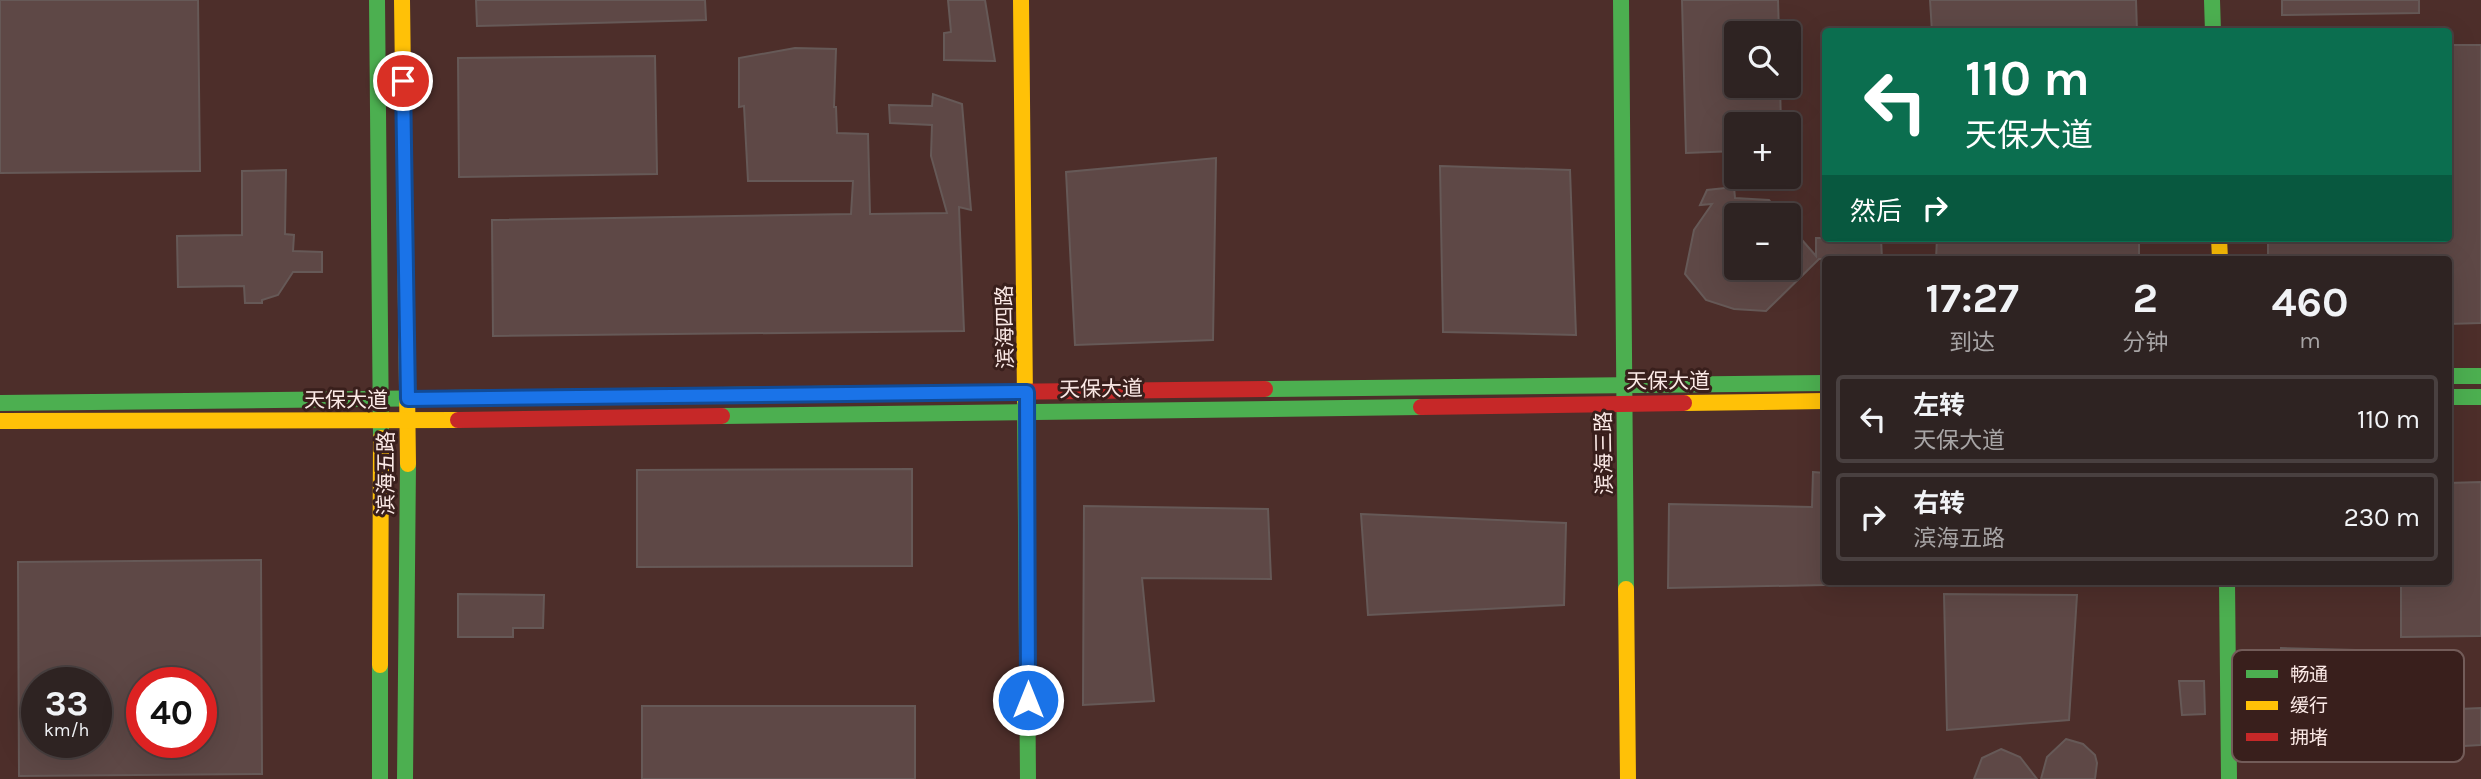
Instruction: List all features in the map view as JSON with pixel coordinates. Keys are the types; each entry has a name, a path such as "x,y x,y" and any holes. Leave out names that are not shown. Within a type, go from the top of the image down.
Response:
{"main road":[{"name":"滨海五路","path":"377,0 381,421 380,779"},
{"name":"滨海五路","path":"402,0 408,399 405,779"},
{"name":"滨海四路","path":"1021,0 1027,392 1028,779"},
{"name":"滨海三路","path":"1621,0 1628,779"},
{"path":"2212,0 2213,28"},
{"path":"334,400 355,391 367,381 380,351"},
{"path":"315,421 344,415 379,398 396,378 407,353"},
{"path":"2452,376 2481,376"},
{"name":"天保大道","path":"0,403 1822,383"},
{"path":"2452,397 2481,397"},
{"name":"天保大道","path":"0,421 408,421 1822,401"},
{"path":"2227,585 2229,779"}],"shaded area":[{"path":"0,0 2481,0 2481,779 0,779"}],"building":[{"path":"0,0 198,0 200,171 0,173"},
{"path":"476,0 705,0 706,20 477,26"},
{"path":"948,0 985,0 995,61 944,60 944,33 951,32"},
{"path":"1682,0 1778,0 1779,21 1724,21 1724,98 1780,98 1781,112 1724,112 1724,151 1686,153"},
{"path":"1930,0 2136,0 2137,28 1932,28"},
{"path":"2282,0 2419,0 2419,13 2282,15"},
{"path":"2452,45 2481,45 2481,323 2452,324 2452,256 2268,256 2268,242 2452,242"},
{"path":"795,48 836,49 834,107 837,133 868,134 870,214 947,213 931,156 932,125 890,123 889,105 932,106 933,94 962,104 971,210 959,207 964,331 493,336 492,220 851,214 853,181 748,181 744,106 739,107 739,58"},
{"path":"655,56 657,174 459,177 458,58"},
{"path":"1216,158 1213,340 1075,345 1066,172"},
{"path":"1440,166 1570,170 1576,335 1443,332"},
{"path":"286,170 285,234 294,235 293,251 322,252 322,272 293,272 278,295 262,300 262,303 245,303 244,286 178,287 177,236 242,235 242,171"},
{"path":"1724,188 1734,189 1735,198 1769,200 1771,203 1724,203 1724,280 1798,280 1766,311 1734,309 1706,300 1685,274 1694,230 1712,204 1700,205 1707,190"},
{"path":"1816,238 1822,238 1822,242 1881,242 1882,256 1822,256 1822,259 1801,277 1801,239 1816,256"},
{"path":"1937,242 2139,242 2139,256 1936,256"},
{"path":"912,469 912,566 637,567 637,470"},
{"path":"1813,472 1822,473 1822,585 1825,585 1668,588 1669,504 1812,507"},
{"path":"2481,482 2481,636 2401,637 2401,585 2452,585 2452,483"},
{"path":"1084,506 1268,509 1271,579 1142,578 1154,701 1083,705"},
{"path":"1361,514 1566,523 1564,605 1368,615"},
{"path":"261,560 262,774 19,776 18,562"},
{"path":"458,594 544,595 543,628 513,628 513,637 458,637"},
{"path":"1944,594 2077,595 2069,720 1947,730"},
{"path":"2281,648 2355,650 2281,650"},
{"path":"2179,681 2204,681 2205,714 2182,715"},
{"path":"642,706 915,706 915,779 642,779"},
{"path":"2481,708 2481,745 2464,746 2464,709"},
{"path":"2066,739 2083,744 2095,755 2095,779 2041,779 2047,757"},
{"path":"2001,749 2020,757 2037,779 1974,779 1982,758"}],"traffic: fast":[{"path":"377,0 381,438"},
{"path":"1621,0 1626,589"},
{"path":"2212,0 2213,28"},
{"path":"2452,376 2481,376"},
{"path":"1265,389 1822,383"},
{"path":"0,403 905,393"},
{"path":"2452,397 2481,397"},
{"path":"1025,400 1028,779"},
{"path":"722,416 1421,407"},
{"path":"405,779 408,464"},
{"path":"2227,585 2229,779"},
{"path":"380,665 380,779"}],"traffic: slow":[{"path":"402,0 408,464"},
{"path":"1021,0 1025,400"},
{"path":"2219,242 2220,256"},
{"path":"1684,403 1822,401"},
{"path":"0,421 458,420"},
{"path":"380,665 381,438"},
{"path":"1626,589 1628,779"}],"traffic: jam":[{"path":"905,393 1265,389"},
{"path":"1421,407 1684,403"},
{"path":"458,420 722,416"}],"route":[{"path":"403,81 408,399 1027,392 1028,700"}]}
